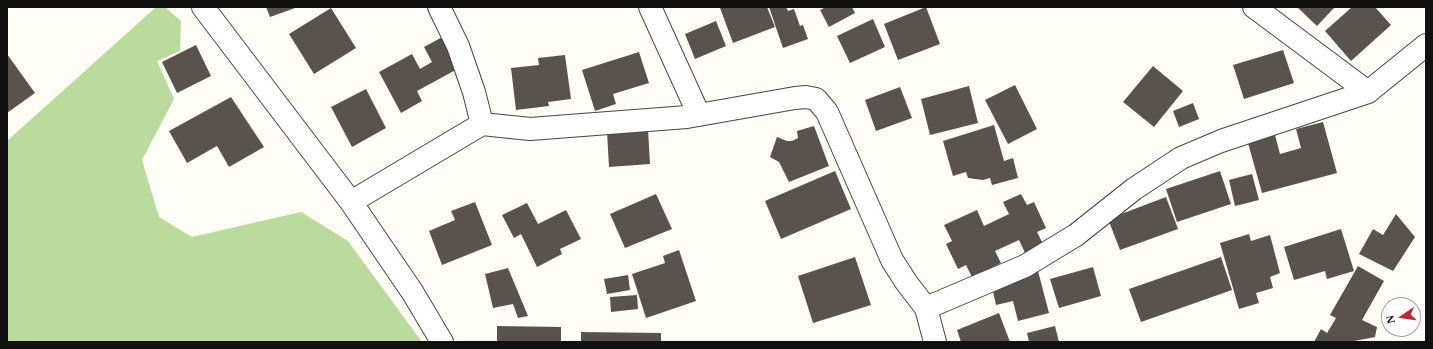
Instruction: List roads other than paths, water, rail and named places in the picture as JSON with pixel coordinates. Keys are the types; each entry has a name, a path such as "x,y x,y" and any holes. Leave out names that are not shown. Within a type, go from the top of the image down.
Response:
{"street":[{"path":"203,7 351,202 413,293 442,342"},
{"path":"439,7 458,46 474,92 482,124"},
{"path":"650,7 699,115"},
{"path":"1254,7 1368,92"},
{"path":"926,308 1025,266 1076,235 1134,189 1181,158 1221,141 1368,92 1426,45"},
{"path":"351,202 482,124 530,129 699,115 795,98 806,97 816,99 827,112 892,260 906,282 926,308 935,342"}]}
